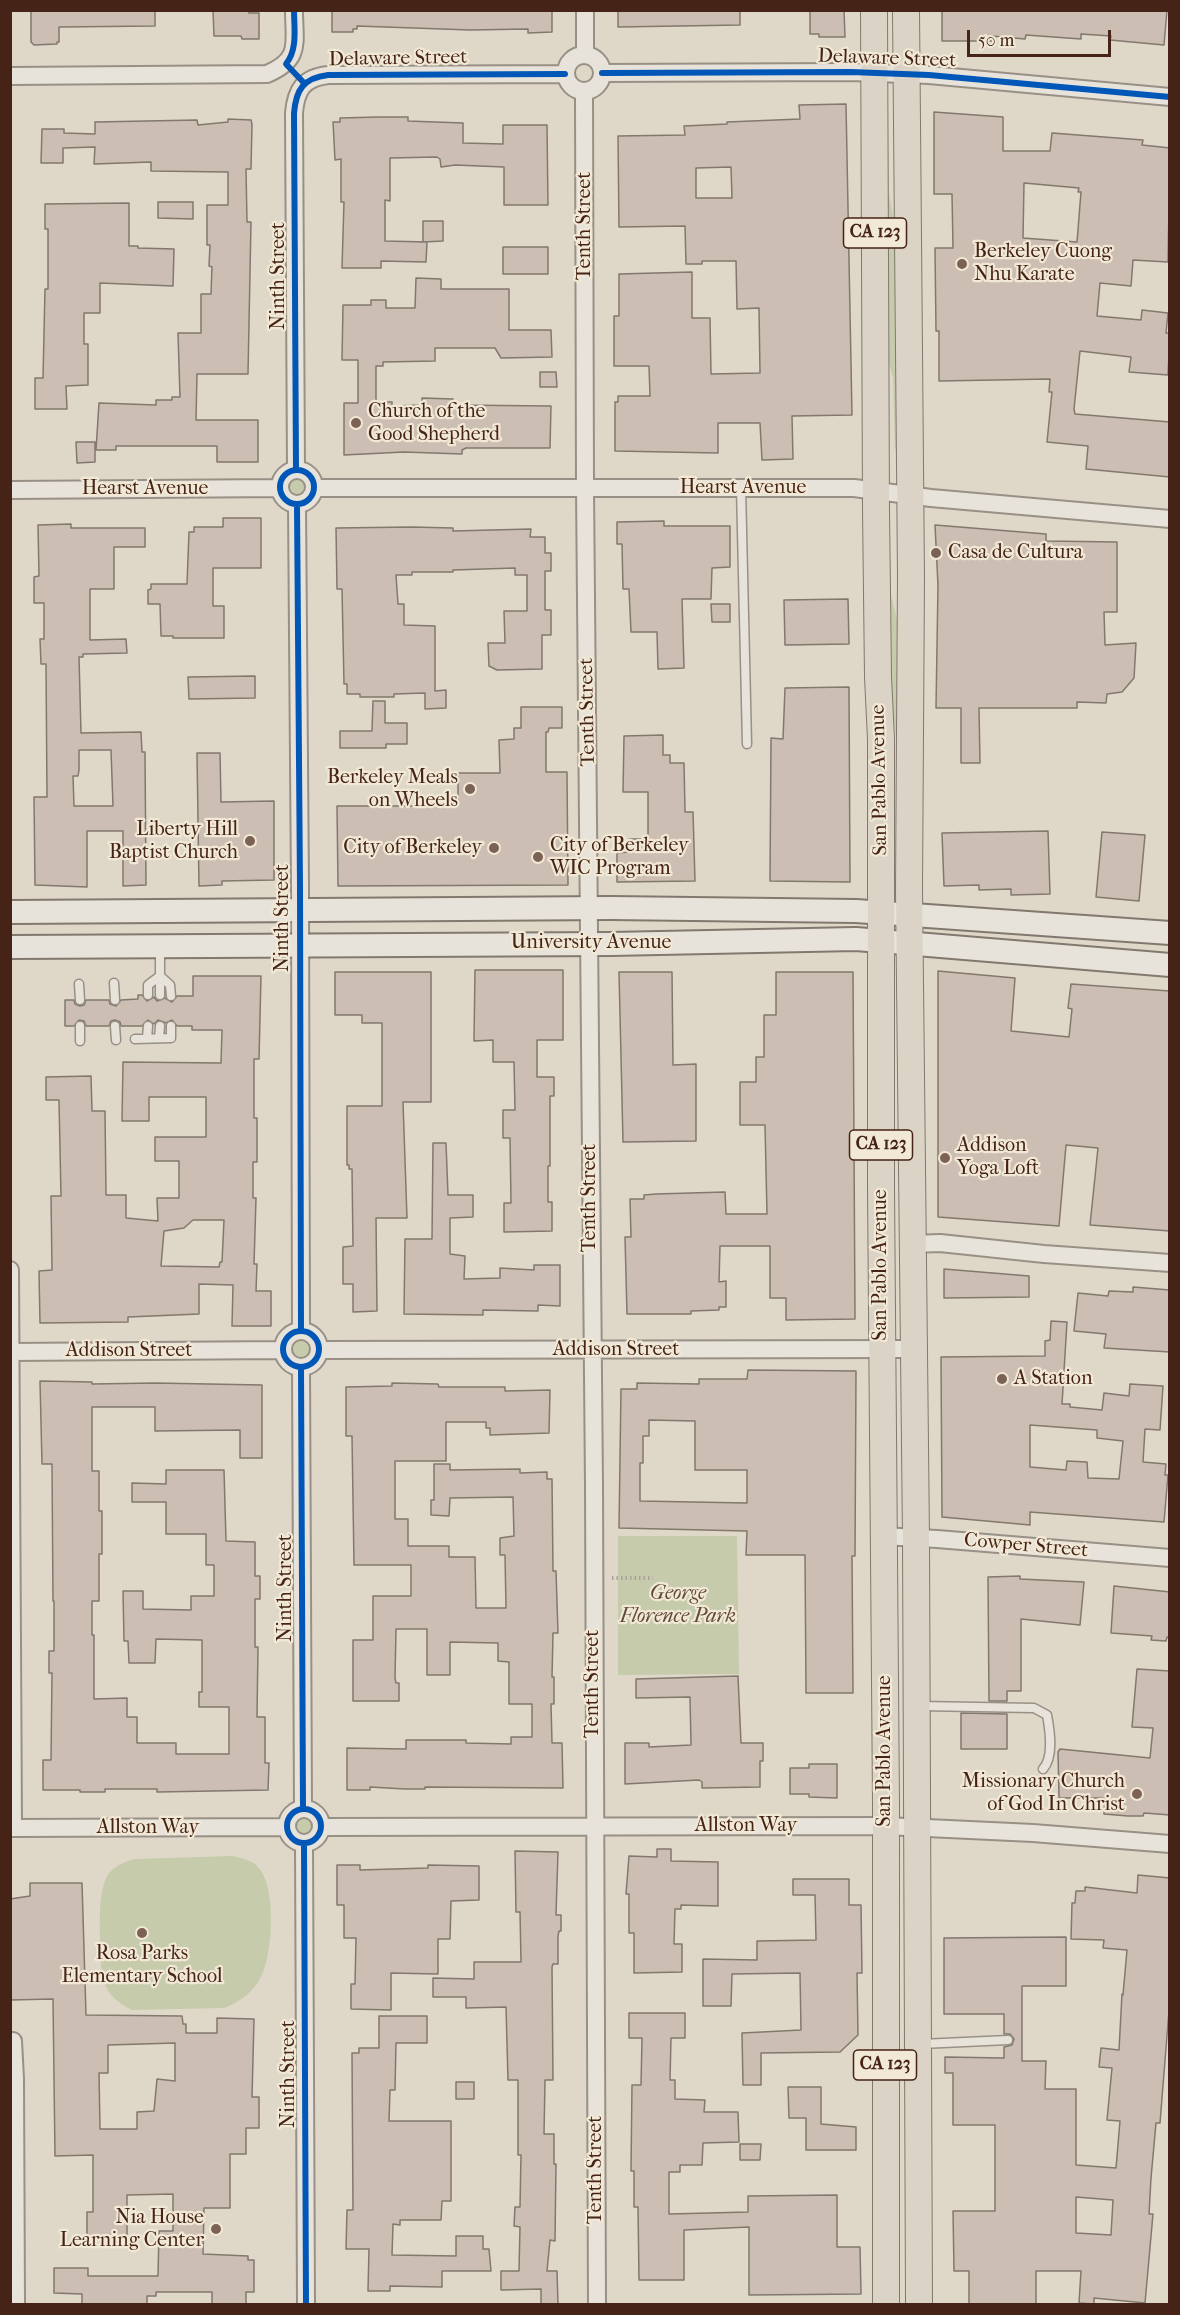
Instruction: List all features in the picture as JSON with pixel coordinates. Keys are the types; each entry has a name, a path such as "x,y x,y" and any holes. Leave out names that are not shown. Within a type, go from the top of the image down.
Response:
{"main road":[{"name":"San Pablo Avenue","path":"874,10 876,491 881,739 881,1350 886,2304"},
{"name":"San Pablo Avenue","path":"906,10 919,2304"},
{"name":"University Avenue","path":"10,912 589,908 881,912 1170,933"},
{"name":"University Avenue","path":"10,947 880,941 1170,965"}],"street":[{"path":"10,76 260,75 286,64 291,58 294,49 294,10"},
{"path":"585,10 585,55"},
{"path":"585,55 597,60 602,73 598,84 584,91 569,84 565,74 573,58 585,55"},
{"name":"Delaware Street","path":"602,73 906,74 1170,97"},
{"name":"Delaware Street","path":"305,84 328,75 565,74"},
{"name":"Ninth Street","path":"296,470 294,113 297,95 305,84"},
{"name":"Tenth Street","path":"584,91 597,2304"},
{"path":"296,470 311,477 314,488 309,500 297,505 287,501 279,488 284,476 296,470"},
{"name":"Hearst Avenue","path":"10,490 279,488"},
{"name":"Hearst Avenue","path":"314,488 848,488 1170,519"},
{"name":"Ninth Street","path":"297,505 301,1332"},
{"path":"913,1244 940,1243 1044,1254 1170,1263"},
{"path":"10,1270 12,1828"},
{"path":"301,1332 315,1339 319,1350 314,1362 301,1367 287,1361 283,1345 290,1335 301,1332"},
{"name":"Addison Street","path":"319,1350 913,1349"},
{"name":"Addison Street","path":"11,1352 283,1350"},
{"name":"Ninth Street","path":"301,1367 303,1809"},
{"name":"Cowper Street","path":"882,1536 1170,1558"},
{"path":"303,1809 314,1812 318,1816 321,1827 316,1839 304,1844 291,1839 286,1827 293,1812 303,1809"},
{"name":"Allston Way","path":"321,1827 885,1826 1033,1833 1170,1844"},
{"name":"Allston Way","path":"12,1828 286,1827"},
{"name":"Ninth Street","path":"304,1844 306,2304"},
{"path":"12,2041 15,2079 16,2304"}],"lane":[{"path":"741,488 747,744"},
{"path":"160,946 160,995"},
{"path":"148,995 148,985 160,976"},
{"path":"160,976 170,986 171,996"},
{"path":"114,983 115,1000"},
{"path":"80,984 80,1000"},
{"path":"80,1026 80,1041"},
{"path":"115,1026 116,1040"},
{"path":"147,1026 147,1038"},
{"path":"159,1038 160,1026"},
{"path":"135,1039 171,1038 171,1026"},
{"path":"916,1706 1034,1708 1047,1715 1050,1732 1047,1764 1043,1770"},
{"path":"917,2044 1008,2040"}],"path":[{"path":"593,1578 653,1578"}],"green space":[{"path":"885,116 888,116 889,193 895,226 897,448 895,449 893,377 887,358"},
{"path":"297,475 306,478 309,487 306,496 297,499 288,496 285,487 288,478"},
{"path":"887,532 890,532 891,595 900,631 897,877 896,738 890,690"},
{"path":"301,1337 306,1338 312,1344 312,1354 306,1360 301,1361 296,1360 290,1354 289,1349 290,1344 296,1338"},
{"name":"George Florence Park","path":"618,1536 737,1536 739,1674 618,1675"},
{"path":"304,1814 309,1815 315,1821 315,1831 309,1837 304,1838 299,1837 293,1831 292,1826 293,1821 299,1815"},
{"path":"233,1856 256,1865 264,1876 268,1889 270,1939 264,1969 257,1984 244,1997 224,2008 132,2010 119,2002 106,1987 101,1965 102,1891 110,1872 135,1859"}],"building":[{"path":"31,10 155,10 155,26 59,27 57,44 34,45 31,42"},
{"path":"213,10 249,10 249,13 259,13 259,39 214,36"},
{"path":"332,10 552,10 552,32 528,33 528,29 470,30 357,26 353,32 332,32"},
{"path":"618,10 740,10 740,25 618,27"},
{"path":"810,10 844,10 845,37 819,37 819,34 810,34"},
{"path":"942,10 1167,10 1164,45 1110,40 1111,36 1081,34 1081,39 1026,35 1025,39 991,36 992,41 942,41"},
{"path":"846,104 852,415 792,416 793,459 762,460 760,423 718,423 718,453 615,451 615,402 618,402 618,396 650,396 649,366 614,366 614,316 619,316 619,274 692,272 692,318 710,318 711,374 760,373 759,308 737,309 736,261 702,261 702,264 686,264 685,226 619,227 618,136 685,135 684,126 800,119 799,105","holes":["731,167 732,198 696,198 696,168"]},
{"path":"934,112 1003,117 1003,151 1050,151 1052,133 1143,140 1142,145 1170,148 1168,262 1133,260 1131,286 1100,283 1097,316 1141,320 1142,310 1168,313 1166,333 1170,333 1168,375 1129,372 1131,357 1080,351 1074,409 1075,414 1170,422 1170,477 1086,469 1088,446 1047,442 1052,392 1049,392 1050,379 939,381 935,248 953,248 952,194 934,194","holes":["1024,183 1079,188 1078,192 1081,192 1077,242 1023,238"]},
{"path":"408,117 408,121 463,123 463,143 503,144 503,125 547,125 548,205 504,205 504,167 455,165 441,167 440,159 437,157 390,158 390,201 385,200 385,241 427,242 426,262 381,261 381,268 342,268 344,202 341,202 341,159 335,160 333,122 340,122 340,118"},
{"path":"228,119 251,120 252,124 251,169 246,169 247,222 251,222 248,374 197,374 196,420 258,420 258,462 217,462 217,446 116,446 116,450 96,450 99,403 156,405 156,400 172,400 172,397 180,397 178,333 201,333 201,294 211,294 212,267 209,266 210,245 207,245 207,205 228,205 228,172 151,171 151,162 94,164 95,147 63,148 63,163 41,163 42,129 64,129 64,133 95,134 95,122 197,120 198,125 228,122"},
{"path":"158,202 193,202 193,219 158,218"},
{"path":"129,203 129,246 174,249 173,286 100,283 100,313 84,313 84,344 88,344 88,385 66,386 67,409 35,409 35,378 43,378 45,289 48,289 48,229 45,229 45,204"},
{"path":"423,221 443,221 443,241 423,242"},
{"path":"503,247 548,247 548,274 503,274"},
{"path":"416,278 441,279 441,289 509,289 509,330 551,330 552,357 501,358 495,348 435,348 435,361 383,362 383,366 376,366 376,402 392,402 392,406 422,405 422,398 453,399 453,405 551,406 550,448 466,448 462,450 462,454 404,452 344,455 344,403 358,403 358,360 342,360 343,305 371,305 371,300 386,300 386,308 415,308"},
{"path":"540,372 556,372 557,387 540,387"},
{"path":"76,442 95,442 95,462 77,463"},
{"path":"223,518 261,518 261,568 213,568 213,606 224,606 224,638 161,636 160,604 148,604 148,590 151,589 151,584 187,584 189,532 194,532 194,527 223,527"},
{"path":"664,521 664,526 730,526 730,567 712,568 711,599 682,599 684,668 658,669 657,632 631,632 629,589 623,589 622,544 617,544 617,522"},
{"path":"71,524 71,528 145,528 145,547 114,547 114,589 90,589 90,640 126,639 127,653 83,654 83,657 79,657 81,733 141,732 142,752 145,752 146,885 123,886 123,831 87,831 87,887 35,885 34,797 47,797 46,664 41,664 40,639 44,639 44,603 34,603 34,577 39,576 38,525","holes":["79,750 111,750 113,806 74,806 73,776 78,776"]},
{"path":"935,525 1046,534 1046,541 1117,542 1117,612 1104,612 1105,645 1136,643 1134,678 1122,692 1107,694 1106,703 1077,702 1077,708 979,708 980,763 961,763 961,708 936,708 938,585"},
{"path":"336,528 453,528 453,531 531,529 530,537 545,537 545,553 551,553 551,571 545,571 545,610 551,610 551,635 542,635 542,669 497,670 489,666 488,643 505,643 504,611 527,611 527,575 515,575 515,568 412,572 412,575 396,575 398,604 404,604 404,625 435,626 435,691 446,690 446,708 425,709 425,693 394,694 394,697 360,697 360,694 347,694 347,684 344,684 342,589 337,589"},
{"path":"848,599 849,644 785,645 784,600"},
{"path":"711,604 730,604 730,622 712,622"},
{"path":"255,676 255,698 189,699 188,677"},
{"path":"849,687 850,882 770,881 771,738 783,739 785,688"},
{"path":"373,701 385,701 385,723 407,723 407,744 386,744 386,748 340,748 340,731 372,731"},
{"path":"521,707 562,707 562,728 549,728 546,732 546,772 567,772 568,885 338,886 337,806 423,806 423,801 458,801 458,773 500,773 499,740 514,739 514,728 521,728"},
{"path":"663,735 663,755 670,755 670,763 684,763 685,812 693,812 695,881 617,882 617,853 629,852 629,839 648,839 648,792 623,792 624,736"},
{"path":"197,753 220,753 221,802 274,801 274,880 222,881 222,885 199,886"},
{"path":"1048,831 1050,894 1011,895 1011,889 979,890 979,885 944,886 942,833"},
{"path":"1102,832 1145,835 1139,901 1096,897"},
{"path":"475,970 563,970 563,1040 537,1040 537,1077 554,1077 554,1096 550,1096 550,1166 548,1166 548,1202 552,1202 552,1231 504,1232 504,1203 511,1203 510,1138 503,1138 503,1110 515,1110 514,1062 493,1062 493,1040 474,1041"},
{"path":"938,971 1015,978 1011,1031 1069,1037 1072,1009 1068,1008 1071,984 1170,991 1170,1231 1090,1225 1098,1148 1066,1145 1059,1226 938,1217"},
{"path":"335,972 431,972 431,1102 403,1102 407,1218 376,1218 377,1311 353,1312 353,1284 343,1284 343,1247 353,1246 352,1169 349,1169 347,1165 347,1106 382,1106 382,1023 362,1023 362,1015 335,1015"},
{"path":"619,972 672,972 673,1065 696,1064 696,1141 623,1142"},
{"path":"776,972 853,972 855,1319 786,1320 786,1298 770,1298 770,1246 720,1246 719,1282 726,1281 726,1307 719,1307 719,1310 691,1311 691,1314 627,1314 625,1237 631,1237 630,1199 644,1199 644,1195 656,1194 725,1192 726,1214 767,1214 765,1125 740,1125 740,1082 756,1082 756,1057 764,1057 764,1015 776,1015"},
{"path":"193,976 261,976 259,1059 254,1059 257,1162 253,1162 253,1198 256,1198 254,1264 257,1264 256,1291 271,1291 271,1326 232,1326 233,1285 199,1284 199,1314 128,1317 128,1322 40,1323 39,1271 52,1270 51,1196 61,1196 59,1100 46,1100 46,1077 91,1076 92,1111 105,1111 106,1195 126,1195 126,1218 158,1221 157,1198 179,1198 179,1161 155,1161 155,1137 206,1137 206,1097 149,1097 149,1121 122,1121 123,1062 221,1063 222,1030 192,1030 192,1026 177,1026 172,1020 166,1023 158,1020 154,1024 148,1020 142,1026 121,1026 120,1022 115,1020 111,1021 109,1026 86,1026 84,1021 79,1020 74,1026 65,1026 65,1000 74,1000 75,1004 80,1006 84,1005 86,1000 109,1000 110,1004 116,1006 121,1000 138,999 138,995 142,995 147,1001 154,997 157,1001 165,998 172,1002 177,996 193,996","holes":["193,1220 224,1220 222,1262 219,1267 161,1266 164,1231 184,1228"]},
{"path":"433,1143 446,1143 448,1195 473,1195 473,1217 450,1218 450,1254 465,1256 464,1279 500,1278 500,1268 534,1270 534,1265 560,1265 560,1306 538,1305 538,1311 483,1310 483,1315 404,1314 405,1239 432,1239"},
{"path":"944,1269 1029,1276 1029,1297 944,1298"},
{"path":"1133,1287 1170,1290 1170,1352 1104,1348 1106,1334 1074,1331 1078,1293 1108,1296 1109,1291 1133,1292"},
{"path":"1051,1321 1067,1322 1062,1404 1102,1410 1104,1393 1129,1396 1130,1384 1163,1386 1160,1430 1145,1429 1143,1462 1166,1464 1165,1475 1168,1475 1164,1522 1030,1512 1030,1525 942,1517 941,1357 1045,1356 1045,1341 1050,1340","holes":["1030,1425 1097,1430 1097,1438 1123,1441 1119,1479 1088,1478 1087,1462 1067,1461 1066,1470 1030,1467"]},
{"path":"748,1370 856,1371 855,1556 852,1556 853,1693 806,1693 805,1555 746,1555 747,1531 619,1528 621,1389 637,1389 637,1383 699,1384 699,1379 747,1379","holes":["649,1420 695,1421 695,1470 747,1470 747,1503 640,1501 640,1463 643,1463 643,1436 649,1436"]},
{"path":"40,1381 92,1382 92,1384 262,1385 262,1458 240,1458 240,1430 155,1431 155,1407 92,1407 92,1471 99,1471 102,1554 99,1554 99,1601 92,1601 92,1635 94,1635 94,1699 127,1698 127,1717 137,1717 137,1743 176,1743 176,1754 229,1754 229,1707 199,1707 199,1692 202,1692 202,1640 156,1639 155,1663 129,1663 128,1641 124,1641 123,1591 143,1591 143,1609 191,1610 191,1596 214,1596 214,1565 206,1565 206,1534 166,1534 166,1502 132,1502 132,1483 166,1484 166,1470 224,1470 226,1541 255,1542 255,1576 260,1576 260,1599 255,1599 255,1647 258,1647 257,1717 265,1717 265,1763 269,1763 268,1790 157,1792 157,1789 105,1789 105,1792 80,1792 80,1790 43,1790 43,1760 51,1760 52,1673 49,1673 49,1651 54,1651 54,1601 52,1464 42,1464"},
{"path":"392,1383 438,1384 439,1387 505,1387 505,1391 550,1390 549,1433 490,1435 490,1428 486,1428 486,1422 446,1422 446,1461 395,1461 395,1519 408,1519 408,1546 449,1546 449,1557 475,1557 476,1608 506,1608 505,1555 500,1555 500,1538 514,1536 513,1497 450,1498 449,1516 431,1515 431,1500 434,1500 434,1464 450,1464 450,1470 520,1469 520,1473 547,1472 547,1479 552,1479 553,1571 556,1571 558,1633 553,1633 552,1743 562,1743 563,1788 425,1787 425,1789 405,1789 370,1787 370,1790 347,1790 347,1748 406,1749 406,1740 466,1740 466,1743 511,1744 511,1737 532,1737 532,1704 509,1704 509,1662 498,1661 498,1643 450,1642 450,1675 427,1675 427,1629 396,1629 395,1678 396,1683 399,1683 399,1701 353,1701 353,1640 373,1640 373,1596 411,1596 411,1565 354,1565 352,1436 346,1436 346,1387 392,1386"},
{"path":"1020,1576 1020,1579 1084,1582 1080,1625 1021,1619 1021,1691 1007,1691 1007,1701 989,1701 988,1577"},
{"path":"1114,1586 1170,1592 1170,1638 1167,1637 1166,1641 1151,1640 1152,1636 1111,1633"},
{"path":"1137,1669 1170,1671 1170,1815 1104,1814 1105,1798 1059,1798 1058,1752 1060,1749 1150,1758 1153,1728 1132,1727"},
{"path":"738,1676 741,1743 763,1743 760,1787 702,1788 702,1782 699,1780 625,1784 625,1743 649,1743 649,1747 691,1745 690,1697 636,1698 636,1679"},
{"path":"961,1713 1007,1714 1007,1749 961,1749"},
{"path":"809,1764 837,1764 837,1798 790,1794 790,1768 809,1768"},
{"path":"657,1849 671,1849 671,1861 718,1862 718,1906 681,1905 681,1909 675,1909 674,1944 682,1944 682,1972 634,1973 634,1933 629,1933 629,1894 626,1894 629,1856 657,1857"},
{"path":"515,1851 558,1852 556,1915 561,1915 561,1931 558,1936 558,1964 553,1964 552,1967 553,2080 545,2080 544,2134 554,2134 555,2241 550,2240 547,2271 557,2271 558,2304 541,2304 541,2289 501,2290 501,2271 519,2271 520,2227 514,2226 515,2207 520,2207 521,2155 518,2155 518,2080 508,2080 506,2007 466,2008 466,1997 433,1997 433,1978 474,1979 474,1962 521,1962 520,1912 516,1912"},
{"path":"337,1865 360,1865 360,1870 428,1868 428,1865 479,1866 479,1900 451,1901 450,1939 438,1939 438,1974 391,1973 391,2010 351,2009 351,1984 355,1984 356,1938 344,1938 344,1905 337,1905"},
{"path":"1138,1875 1170,1878 1170,1998 1160,2123 1156,2123 1151,2178 1149,2214 1153,2214 1145,2303 1094,2298 1094,2304 1079,2303 1081,2271 1036,2271 1036,2304 969,2304 969,2271 954,2271 953,2211 995,2211 995,2125 953,2125 953,2073 945,2073 945,2057 1004,2058 1004,2047 1012,2045 1014,2039 1010,2034 1004,2034 1004,2014 944,2014 944,1938 1066,1937 1066,1986 1022,1986 1022,2061 1046,2061 1045,2089 1076,2089 1076,2165 1116,2168 1120,2121 1107,2120 1112,2068 1099,2067 1101,2048 1119,2050 1127,1950 1103,1948 1104,1940 1071,1939 1072,1903 1075,1903 1076,1891 1085,1891 1085,1887 1137,1893","holes":["1076,2197 1113,2200 1111,2235 1076,2233"]},
{"path":"793,1879 849,1879 849,1905 861,1905 862,1973 857,1973 858,2035 840,2052 761,2053 761,2085 743,2085 742,2033 801,2030 800,1973 732,1974 731,2006 703,2006 703,1959 757,1960 757,1941 816,1940 815,1895 793,1895"},
{"path":"30,1883 82,1883 86,2015 182,2016 183,2024 186,2024 186,2033 217,2033 217,2018 254,2019 252,2097 259,2097 259,2128 246,2128 246,2154 230,2154 230,2208 204,2208 203,2254 248,2256 248,2260 254,2260 254,2292 246,2292 246,2304 212,2304 212,2292 156,2292 156,2296 147,2296 147,2304 82,2304 82,2294 54,2293 54,2268 88,2268 88,2276 158,2276 159,2231 173,2231 173,2194 127,2195 127,2239 87,2240 87,2212 93,2212 93,2155 55,2156 53,1999 10,2000 10,1899 30,1896","holes":["175,2043 175,2081 157,2079 154,2111 137,2112 137,2129 100,2129 99,2073 108,2073 108,2045"]},
{"path":"629,2013 685,2013 685,2038 671,2038 670,2080 675,2080 675,2099 705,2100 704,2112 738,2112 739,2142 703,2143 702,2165 680,2165 680,2172 669,2172 669,2214 748,2212 748,2196 837,2195 837,2247 860,2247 861,2294 749,2295 749,2227 684,2230 684,2280 639,2280 638,2207 634,2207 634,2171 631,2171 632,2085 641,2085 642,2038 629,2038"},
{"path":"379,2016 427,2016 427,2043 396,2043 395,2090 390,2090 389,2121 451,2121 451,2201 442,2201 441,2220 400,2220 400,2225 393,2224 392,2255 456,2256 456,2236 483,2236 483,2249 489,2249 491,2271 442,2271 442,2287 390,2286 390,2291 368,2291 369,2249 346,2249 347,2210 353,2210 352,2053 359,2053 359,2048 379,2048"},
{"path":"456,2082 474,2082 474,2099 456,2099"},
{"path":"788,2087 821,2087 821,2124 856,2127 856,2150 806,2150 806,2118 789,2118"},
{"path":"740,2144 761,2144 760,2160 740,2160"}],"cycle path":[{"path":"294,10 294,45 286,64 305,84"},
{"path":"602,73 851,72 929,75 1170,97"},
{"path":"296,470 294,113 302,86 312,79 328,75 565,74"},
{"path":"297,470 309,475 314,487 309,499 297,504 285,499 280,487 285,475 297,470"},
{"path":"297,505 301,1331"},
{"path":"301,1331 314,1336 319,1349 314,1362 301,1367 288,1362 283,1349 288,1336 301,1331"},
{"path":"301,1367 303,1809"},
{"path":"304,1809 316,1814 321,1826 316,1838 304,1843 292,1838 287,1826 292,1814 304,1809"},
{"path":"304,1844 306,2304"}],"place":[{"name":"Berkeley Cuong Nhu Karate","path":"962,264"},
{"name":"Church of the Good Shepherd","path":"356,423"},
{"name":"Casa de Cultura","path":"936,553"},
{"name":"Berkeley Meals on Wheels","path":"470,789"},
{"name":"Liberty Hill Baptist Church","path":"250,841"},
{"name":"City of Berkeley","path":"494,848"},
{"name":"City of Berkeley WIC Program","path":"538,857"},
{"name":"Addison Yoga Loft","path":"945,1158"},
{"name":"A Station","path":"1002,1379"},
{"name":"Missionary Church of God In Christ","path":"1137,1794"},
{"name":"Rosa Parks Elementary School","path":"142,1933"},
{"name":"Nia House Learning Center","path":"216,2229"}]}
